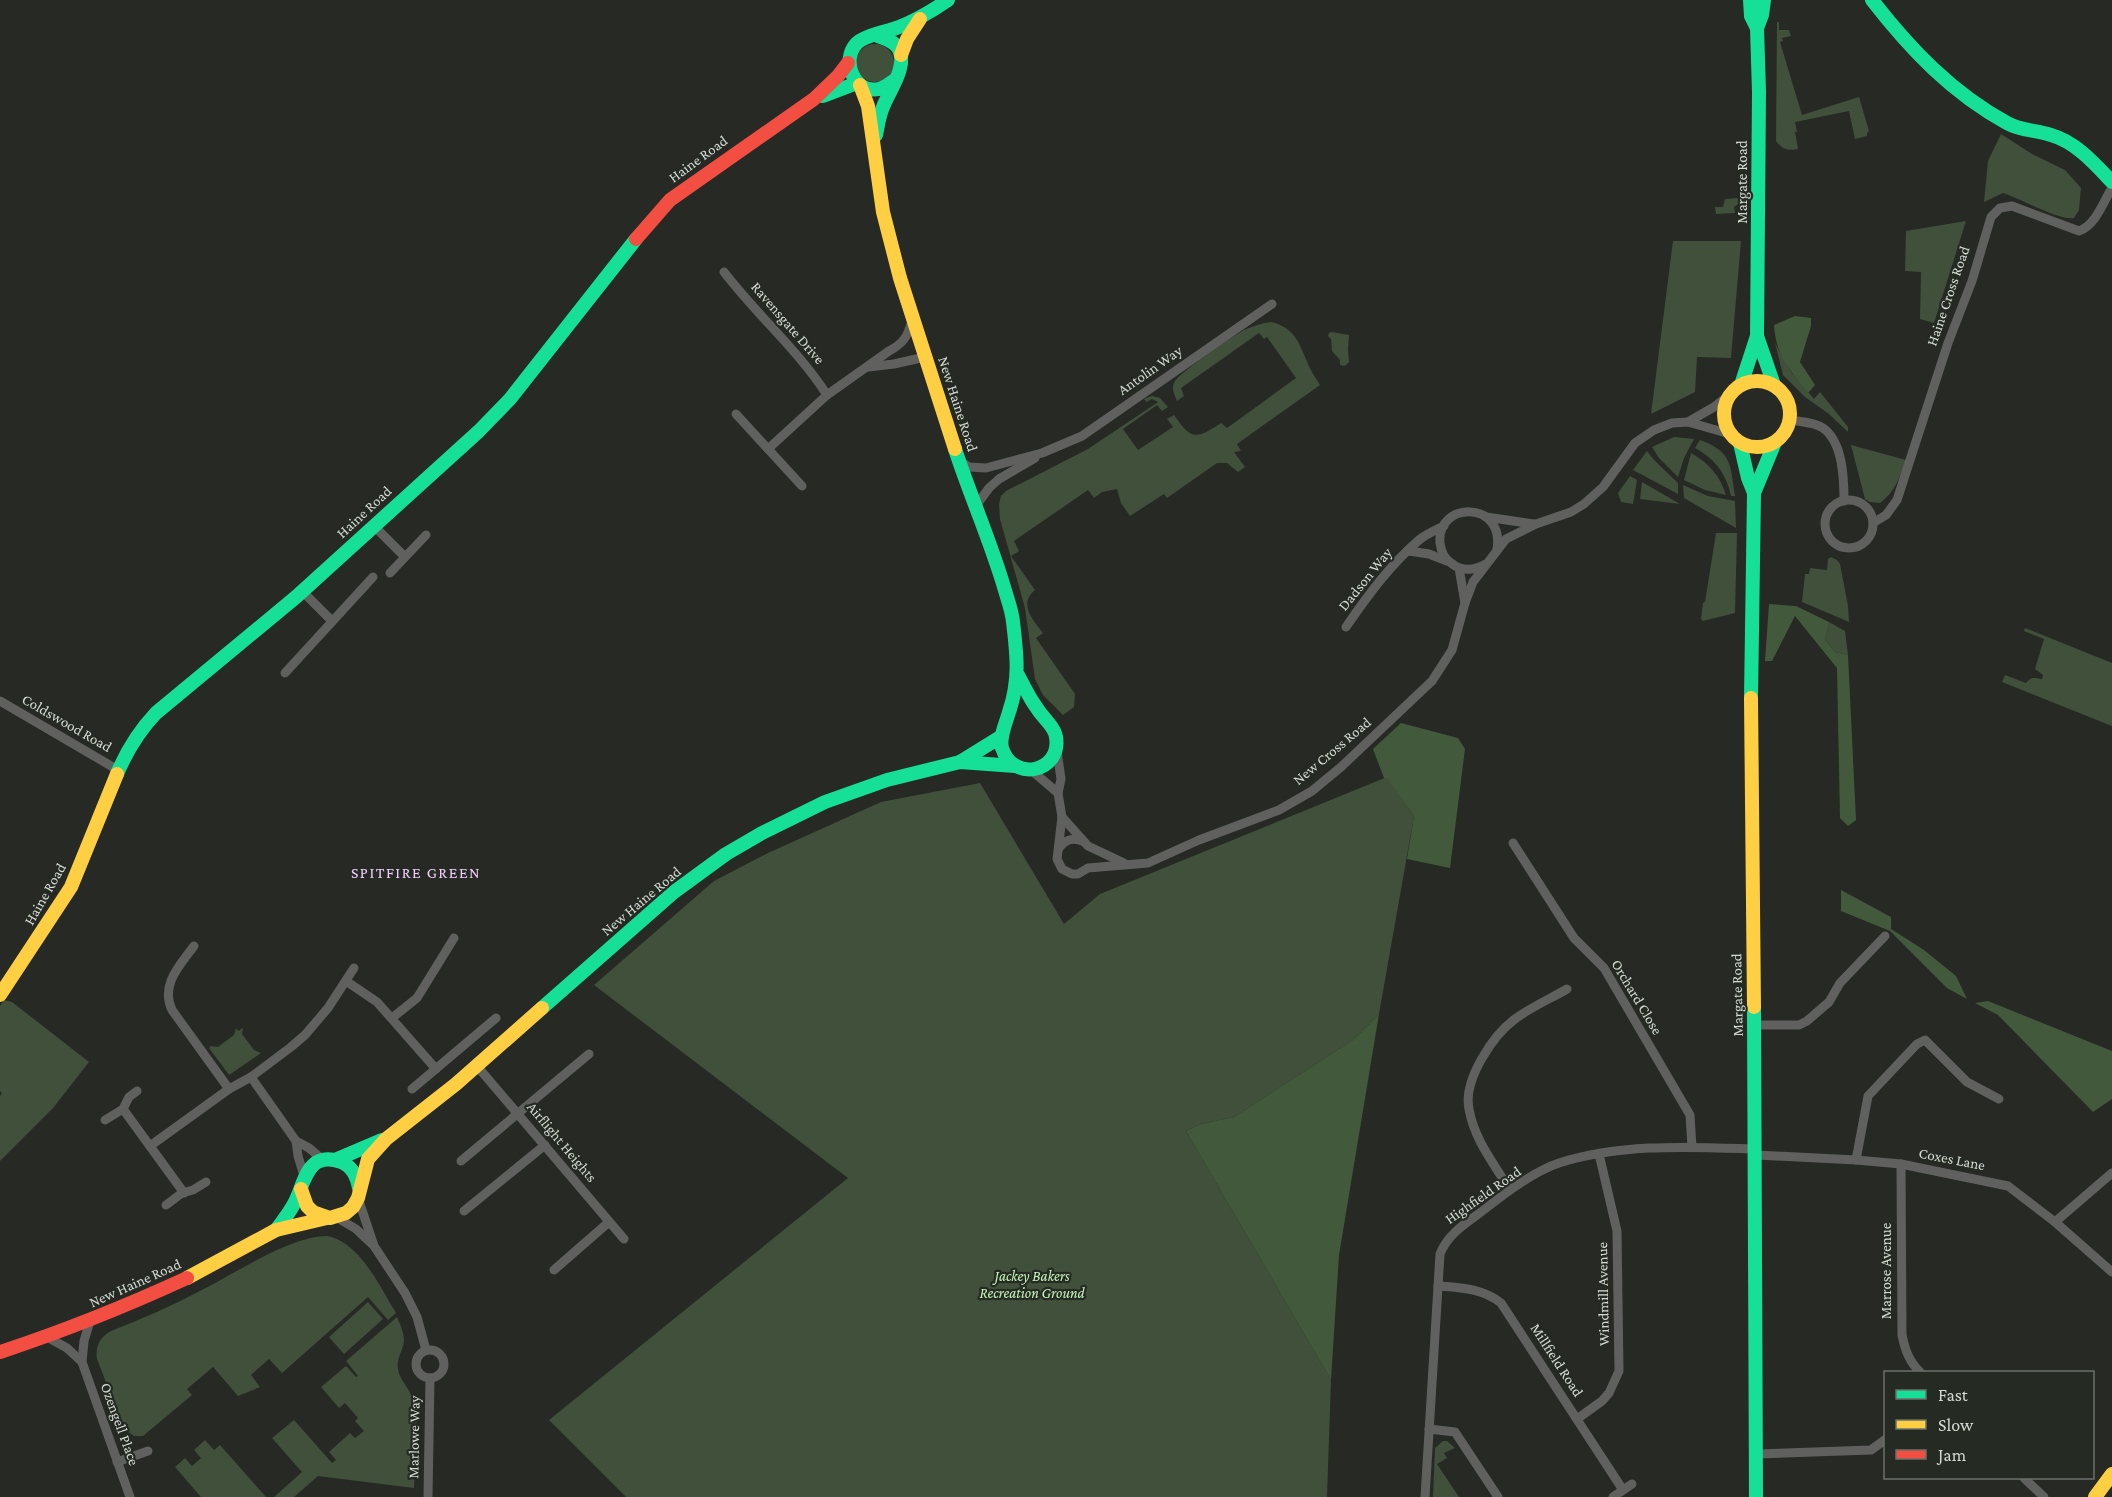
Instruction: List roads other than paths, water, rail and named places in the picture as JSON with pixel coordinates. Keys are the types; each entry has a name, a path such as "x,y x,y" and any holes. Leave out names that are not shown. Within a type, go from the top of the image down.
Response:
{"main road":[{"name":"Haine Road","path":"0,996 71,887 127,750 156,712 303,591 479,431 510,399 635,240 670,200 814,99 848,63 851,50 857,42 920,20 948,0"},
{"name":"Margate Road","path":"1750,0 1751,16 1757,28"},
{"name":"Margate Road","path":"1741,385 1757,336 1759,92 1757,28 1764,0"},
{"path":"1872,0 1918,57 1952,87 2008,124 2019,129 2053,135 2075,146 2112,182"},
{"name":"Haine Road","path":"814,99 859,84 871,89 879,89 895,80 900,72 901,55 907,39 920,20"},
{"path":"878,36 891,41 901,55"},
{"path":"848,63 850,72 859,84"},
{"name":"New Haine Road","path":"874,141 882,109 895,80"},
{"name":"New Haine Road","path":"859,84 868,106 883,212 897,269 958,459 992,547 1013,619 1018,675 1003,732"},
{"name":"Margate Road","path":"1756,1497 1756,1152 1751,710 1754,493 1775,442 1785,432 1790,420 1786,399 1773,386 1757,336"},
{"path":"1729,395 1741,385 1752,381 1762,381 1773,386"},
{"name":"Margate Road","path":"1729,395 1724,417 1735,438 1754,493"},
{"path":"1735,438 1753,447 1762,447 1775,442"},
{"name":"New Haine Road","path":"1018,675 1035,708 1055,730 1056,749"},
{"name":"New Haine Road","path":"960,762 1003,732 1010,721 1026,714 1035,714 1050,723"},
{"path":"1003,732 1003,753 1015,766"},
{"path":"1031,770 1047,763 1056,749"},
{"name":"New Haine Road","path":"0,1352 90,1321 195,1274 254,1244 276,1230 345,1213 353,1207 368,1159 386,1139 477,1066 674,892 726,854 762,833 825,802 887,780 960,762 1015,766 1031,770"},
{"name":"New Haine Road","path":"276,1230 290,1212 302,1183 315,1164 386,1139"},
{"path":"329,1160 345,1163 352,1170 357,1179 358,1193"},
{"path":"302,1183 307,1206 313,1212 333,1217"},
{"path":"2095,1497 2112,1474"}],"street":[{"name":"Haine Cross Road","path":"1873,523 1886,514 1896,500 1948,343 1972,281 1991,217 2000,208 2012,206 2079,231 2087,228 2092,222 2112,188"},
{"name":"Ravensgate Drive","path":"724,272 759,315 796,353 827,395"},
{"name":"Antolin Way","path":"975,507 999,479 1042,453 1075,439 1095,427 1272,304"},
{"path":"768,448 827,395 899,345 908,336 912,317"},
{"path":"867,367 925,357"},
{"name":"New Cross Road","path":"1688,422 1729,395"},
{"path":"736,414 802,486"},
{"path":"1790,420 1817,425 1831,436 1836,444 1841,465 1844,501"},
{"name":"New Cross Road","path":"1056,749 1061,779 1058,793 1062,817 1057,859 1062,869 1067,872 1078,874 1088,868 1125,863 1148,863 1199,840 1279,810 1312,791 1341,767 1432,681 1452,650 1473,582 1506,540 1536,524 1571,512 1589,500 1603,487 1629,449 1645,434 1672,423 1688,422 1735,438"},
{"name":"Antolin Way","path":"958,459 976,469 1042,453"},
{"path":"1851,500 1864,505 1872,516 1873,523 1871,535 1863,544 1851,548 1835,544 1826,531 1825,522 1832,508 1851,500"},
{"name":"New Cross Road","path":"1465,603 1454,565 1443,555 1440,545 1440,535 1450,518 1466,511 1521,524 1536,524"},
{"path":"1486,517 1497,531 1497,549"},
{"path":"374,526 404,556"},
{"name":"Dadson Way","path":"1346,627 1394,562 1420,539 1444,526"},
{"path":"390,573 426,535"},
{"name":"Dadson Way","path":"1409,551 1429,554 1454,565"},
{"path":"1454,565 1468,570 1487,564"},
{"path":"285,673 373,577"},
{"path":"303,591 332,621"},
{"name":"Coldswood Road","path":"0,701 118,771"},
{"path":"1031,770 1058,793"},
{"path":"1062,817 1086,844 1092,857 1088,868"},
{"path":"1059,848 1068,840 1079,840 1125,863"},
{"name":"Orchard Close","path":"1513,843 1574,938 1604,968 1689,1115 1692,1147"},
{"path":"1754,1025 1799,1025 1807,1020 1829,1002 1840,983 1885,936"},
{"path":"392,1018 417,998 454,938"},
{"path":"1864,942 1872,951"},
{"path":"194,946 170,982 168,999 172,1010 229,1089"},
{"path":"150,1146 229,1089 251,1077 305,1035 328,1008 354,968"},
{"path":"346,981 377,1002 436,1069"},
{"path":"1510,1190 1479,1140 1468,1107 1473,1073 1493,1040 1515,1019 1567,989"},
{"path":"412,1089 496,1018"},
{"path":"1856,1160 1868,1096 1917,1044 1925,1040 1967,1082 1999,1100"},
{"path":"461,1161 589,1054"},
{"name":"Airflight Heights","path":"477,1066 624,1239"},
{"path":"251,1077 296,1141 329,1160"},
{"path":"105,1120 123,1108 129,1097 137,1091"},
{"path":"123,1108 184,1193"},
{"path":"296,1141 302,1183"},
{"path":"464,1211 545,1145"},
{"name":"Highfield Road","path":"1425,1497 1440,1254 1450,1236 1510,1190 1557,1164 1634,1148 1692,1147 1756,1152"},
{"name":"Coxes Lane","path":"1756,1152 1901,1164 2008,1186 2055,1222 2112,1272"},
{"name":"Windmill Avenue","path":"1577,1419 1609,1393 1619,1371 1617,1231 1599,1154"},
{"name":"Marrose Avenue","path":"1901,1164 1902,1335 1905,1351 1919,1371"},
{"path":"2055,1222 2112,1173"},
{"path":"166,1205 206,1182"},
{"name":"Marlowe Way","path":"358,1193 374,1245"},
{"name":"Marlowe Way","path":"333,1217 356,1229 374,1245 405,1293 417,1317 426,1350"},
{"path":"554,1270 609,1222"},
{"name":"Millfield Road","path":"1438,1286 1476,1289 1501,1303 1623,1490"},
{"name":"Ozengell Place","path":"90,1321 84,1341 82,1362 130,1497"},
{"path":"47,1337 67,1348 82,1362"},
{"name":"Marlowe Way","path":"426,1350 440,1354 444,1362 442,1371 430,1378 421,1376 416,1368 418,1355 426,1350"},
{"name":"Marlowe Way","path":"428,1497 430,1378"},
{"path":"1429,1429 1455,1432 1498,1497"},
{"path":"1757,1454 1871,1450 1884,1440"},
{"path":"117,1462 148,1451"},
{"path":"2025,1479 2044,1497"},
{"path":"1613,1497 1632,1484"}],"district":[{"name":"SPITFIRE GREEN","path":"416,872"}],"park label":[{"name":"Jackey Bakers Recreation Ground","path":"1032,1284"}]}
